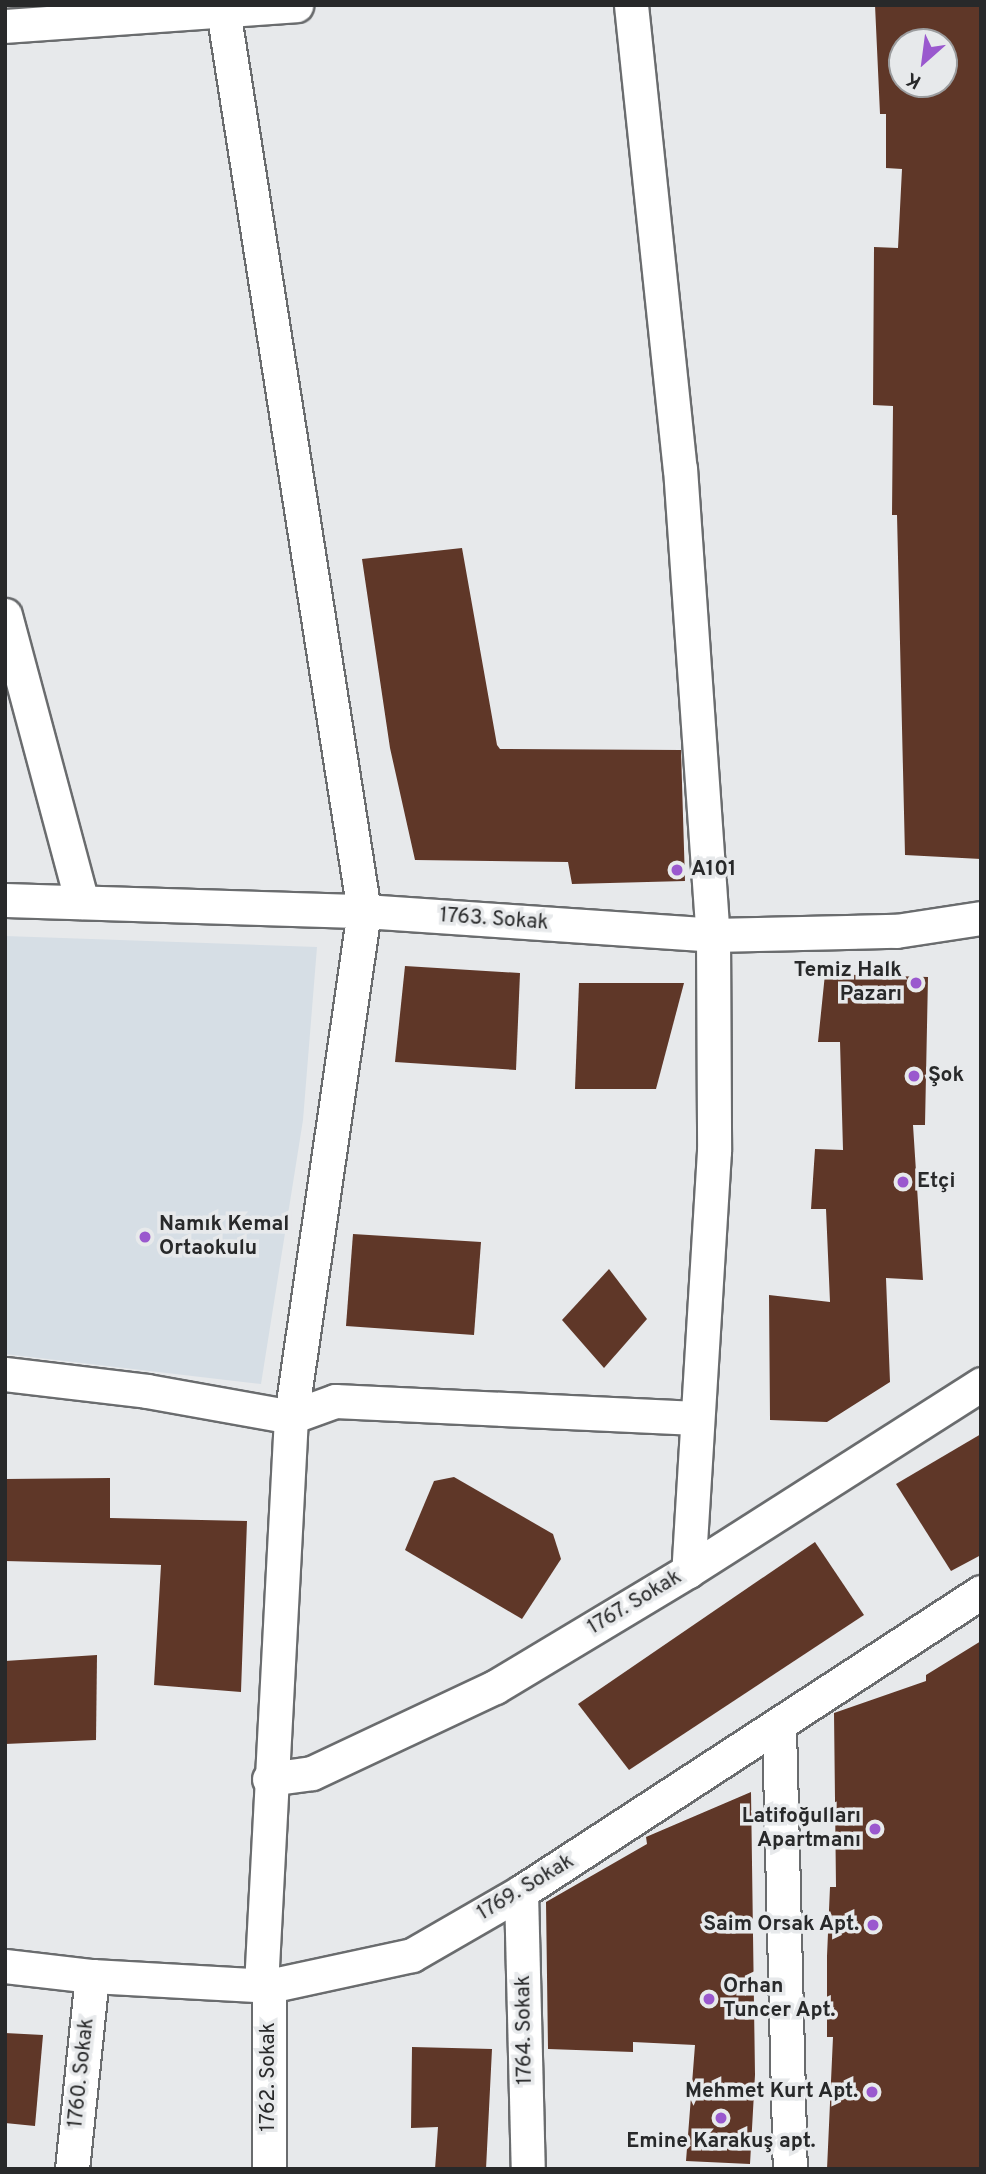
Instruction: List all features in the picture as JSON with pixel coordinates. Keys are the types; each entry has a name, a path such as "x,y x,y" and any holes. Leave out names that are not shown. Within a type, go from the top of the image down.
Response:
{"street":[{"path":"5,26 296,5"},
{"path":"631,5 680,468 713,934 714,1151 688,1570"},
{"name":"1762. Sokak","path":"223,10 364,911 291,1418 270,1779 265,1986 269,2169"},
{"path":"5,615 82,902"},
{"name":"1763. Sokak","path":"5,900 364,911 713,934 896,931 981,918"},
{"path":"5,1374 147,1391 291,1418 335,1401 697,1418"},
{"name":"1767. Sokak","path":"270,1779 312,1773 495,1688 688,1570 981,1384"},
{"name":"1769. Sokak","path":"5,1966 92,1976 265,1986 412,1955 522,1892 779,1727 981,1592"},
{"path":"779,1727 790,2169"},
{"name":"1764. Sokak","path":"522,1892 528,2169"},
{"name":"1760. Sokak","path":"72,2169 92,1976"}],"shaded area":[{"name":"Namık Kemal Ortaokulu","path":"5,936 317,947 303,1120 261,1384 5,1354"}],"building":[{"path":"875,5 981,5 981,859 905,855 897,515 892,515 893,406 873,405 874,247 898,248 902,169 886,168 886,114 880,114"},
{"path":"462,548 497,745 500,749 681,750 685,881 572,884 568,862 415,860 390,748 362,559"},
{"path":"405,966 520,973 516,1070 395,1062"},
{"path":"825,974 928,977 925,1125 913,1125 923,1280 886,1278 890,1382 827,1422 770,1420 769,1295 830,1302 826,1209 811,1209 815,1149 843,1150 840,1042 818,1042"},
{"path":"579,983 684,983 656,1089 575,1089"},
{"path":"353,1234 481,1242 474,1335 346,1326"},
{"path":"609,1269 647,1319 604,1368 562,1320"},
{"path":"981,1434 981,1555 951,1571 896,1484"},
{"path":"454,1477 553,1534 561,1559 522,1619 405,1550 434,1481"},
{"path":"110,1478 110,1518 247,1521 241,1692 154,1685 161,1565 5,1561 5,1479"},
{"path":"815,1542 864,1615 629,1770 578,1704"},
{"path":"981,1641 981,2169 827,2169 833,2037 827,2037 827,1956 830,1887 836,1887 834,1713 926,1681 926,1675"},
{"path":"97,1655 96,1740 5,1744 5,1661"},
{"path":"751,1792 755,2075 750,2164 686,2161 695,2045 633,2042 633,2052 548,2049 546,1902 647,1844 646,1837"},
{"path":"5,2033 43,2035 35,2126 5,2123"},
{"path":"412,2047 492,2049 486,2169 435,2169 438,2127 411,2128"}],"place":[{"name":"A101","path":"677,870"},
{"name":"Temiz Halk Pazarı","path":"916,983"},
{"name":"Şok","path":"914,1076"},
{"name":"Etçi","path":"903,1182"},
{"name":"Namık Kemal Ortaokulu","path":"145,1237"},
{"name":"Latifoğulları Apartmanı","path":"875,1829"},
{"name":"Saim Orsak Apt.","path":"873,1925"},
{"name":"Orhan Tuncer Apt.","path":"709,1999"},
{"name":"Mehmet Kurt Apt.","path":"872,2092"},
{"name":"Emine Karakuş apt.","path":"721,2118"}]}
